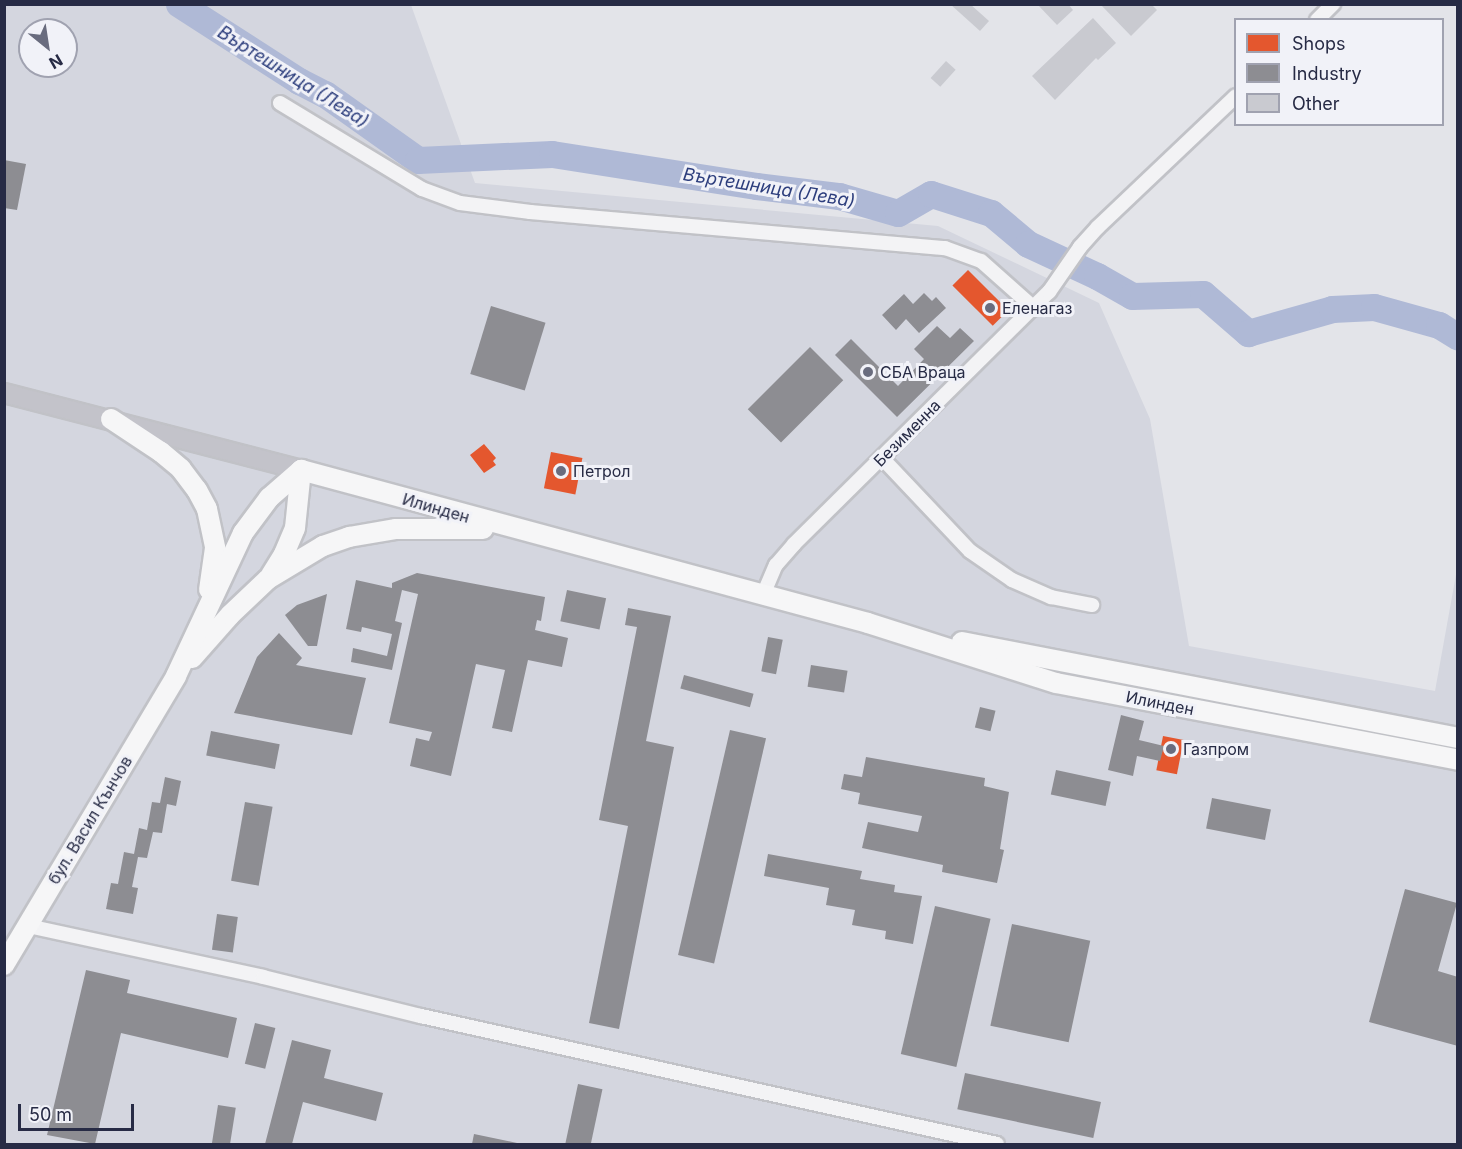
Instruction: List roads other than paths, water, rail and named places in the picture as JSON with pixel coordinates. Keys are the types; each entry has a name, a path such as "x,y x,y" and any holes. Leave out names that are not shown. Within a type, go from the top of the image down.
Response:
{"main road":[{"path":"111,419 161,452 181,469 207,509 215,548 213,571 202,621"},
{"path":"268,579 284,554 295,528 301,470"},
{"name":"Илинден","path":"301,470 516,530 868,623 1056,683 1458,760"},
{"name":"бул. Васил Кънчов","path":"4,964 176,676 243,533 269,498 301,470"},
{"name":"бул. Васил Кънчов","path":"176,676 230,615 268,579 323,546 371,532 422,527 516,530"},
{"name":"Илинден","path":"868,623 1458,738"}],"street":[{"path":"1319,18 1333,4"},
{"name":"Безименна","path":"763,596 776,565 1034,308 1049,292 1080,247 1234,98"},
{"path":"280,104 422,189 460,203 530,212 945,248 981,261 1034,308"},
{"name":"Илинден","path":"4,393 301,470"},
{"path":"882,458 970,551 1012,580 1051,597 1092,605"},
{"path":"28,926 263,976 421,1016 998,1144"}],"waterway":[{"name":"Въртешница (Лева)","path":"179,4 299,81 325,94 418,160 552,154 756,186 839,196 898,213 931,194 991,213 1028,244 1097,276 1132,296 1203,294 1248,333 1332,309 1374,307 1439,325 1458,337"}],"place":[{"name":"Еленагаз","path":"990,308"},
{"name":"СБА Враца","path":"868,372"},
{"name":"Петрол","path":"561,471"},
{"name":"Газпром","path":"1171,749"}]}
